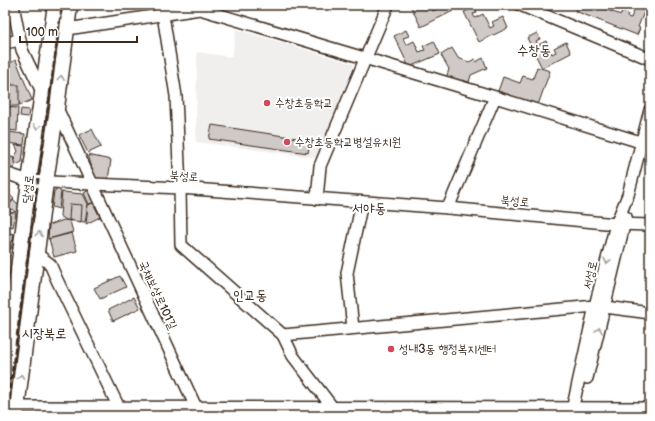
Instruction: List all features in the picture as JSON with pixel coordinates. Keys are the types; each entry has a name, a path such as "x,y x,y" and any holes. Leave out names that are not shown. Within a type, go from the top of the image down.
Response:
{"main road":[{"name":"달성로","path":"5,373 9,316 55,5"},
{"path":"13,410 37,254 70,5"}],"street":[{"path":"13,5 22,50 42,92"},
{"path":"317,199 320,166 388,5"},
{"path":"520,5 650,59"},
{"path":"67,29 162,10 200,9 495,96 646,143"},
{"path":"162,10 176,96 181,245 283,335 293,356 334,412"},
{"path":"5,43 20,40"},
{"path":"448,208 495,96"},
{"path":"57,108 93,185"},
{"name":"서성로","path":"575,412 628,195 646,143 650,110"},
{"name":"북성로","path":"5,173 29,181 180,188 448,208 621,224 650,225"},
{"name":"국채보상로101길","path":"93,185 198,412"},
{"path":"353,328 347,273 362,202"},
{"path":"37,254 50,264 121,412"},
{"path":"283,335 600,307 650,313"},
{"path":"13,410 121,412 575,412 650,408"}],"shaded area":[{"name":"수창초등학교","path":"236,29 354,64 318,158 196,142 197,52 232,57"}],"building":[{"path":"410,5 430,5 433,11 437,9 435,5 451,5 453,11 421,27"},
{"path":"577,5 603,5 602,8 621,15 622,12 628,14 627,17 631,18 636,5 647,5 638,27 640,28 637,35 575,11"},
{"path":"475,7 477,13 473,14 475,18 483,14 490,28 494,26 492,22 503,17 508,28 479,42 464,12"},
{"path":"406,30 409,36 403,38 406,45 414,41 419,52 425,50 423,46 434,41 440,54 409,67 394,36"},
{"path":"537,33 540,39 536,41 538,45 546,41 552,54 556,52 554,48 566,42 571,53 542,68 527,38"},
{"path":"452,48 458,58 469,62 475,59 476,62 483,58 487,68 471,75 469,82 462,80 461,83 446,79 449,69 441,55"},
{"path":"16,60 32,100 20,105 5,68 5,65"},
{"path":"537,67 550,71 537,108 497,94 503,77 520,83 523,76 533,79"},
{"path":"6,85 19,85 19,106 6,106"},
{"path":"5,107 18,108 17,131 5,130"},
{"path":"21,109 29,110 28,117 20,116"},
{"path":"212,125 310,140 308,153 209,139"},
{"path":"92,129 101,147 88,153 79,135"},
{"path":"7,132 25,134 24,145 5,143"},
{"path":"15,145 24,146 22,162 16,165 14,158 18,151"},
{"path":"88,155 111,160 108,180 95,178"},
{"path":"13,157 15,167 9,170 5,168 5,158"},
{"path":"57,189 61,191 59,209 52,207 54,191"},
{"path":"5,190 14,199 5,207"},
{"path":"89,190 94,202 89,204 84,193"},
{"path":"62,192 83,194 88,204 85,222 66,220 60,216"},
{"path":"14,200 21,207 15,212 6,207"},
{"path":"93,203 100,217 86,224 88,205"},
{"path":"70,204 82,205 81,222 69,220"},
{"path":"5,211 16,213 13,227 5,225"},
{"path":"64,220 70,221 73,232 48,239 49,225"},
{"path":"5,232 14,234 11,249 5,248"},
{"path":"72,233 77,251 54,257 49,239"},
{"path":"5,255 9,255 8,264 5,264"},
{"path":"5,272 9,273 8,286 5,286"},
{"path":"120,276 126,287 100,299 94,288"},
{"path":"134,297 140,308 113,321 108,310"}],"railway":[{"path":"6,416 62,5"}],"place":[{"name":"수창초등학교","path":"267,103"},
{"name":"수창초등학교병설유치원","path":"287,142"},
{"name":"성내3동 행정복지센터","path":"391,349"}],"district":[{"name":"수창동","path":"534,50"},
{"name":"서야동","path":"369,208"},
{"name":"인교동","path":"250,295"},
{"name":"시장북로","path":"44,333"}]}
